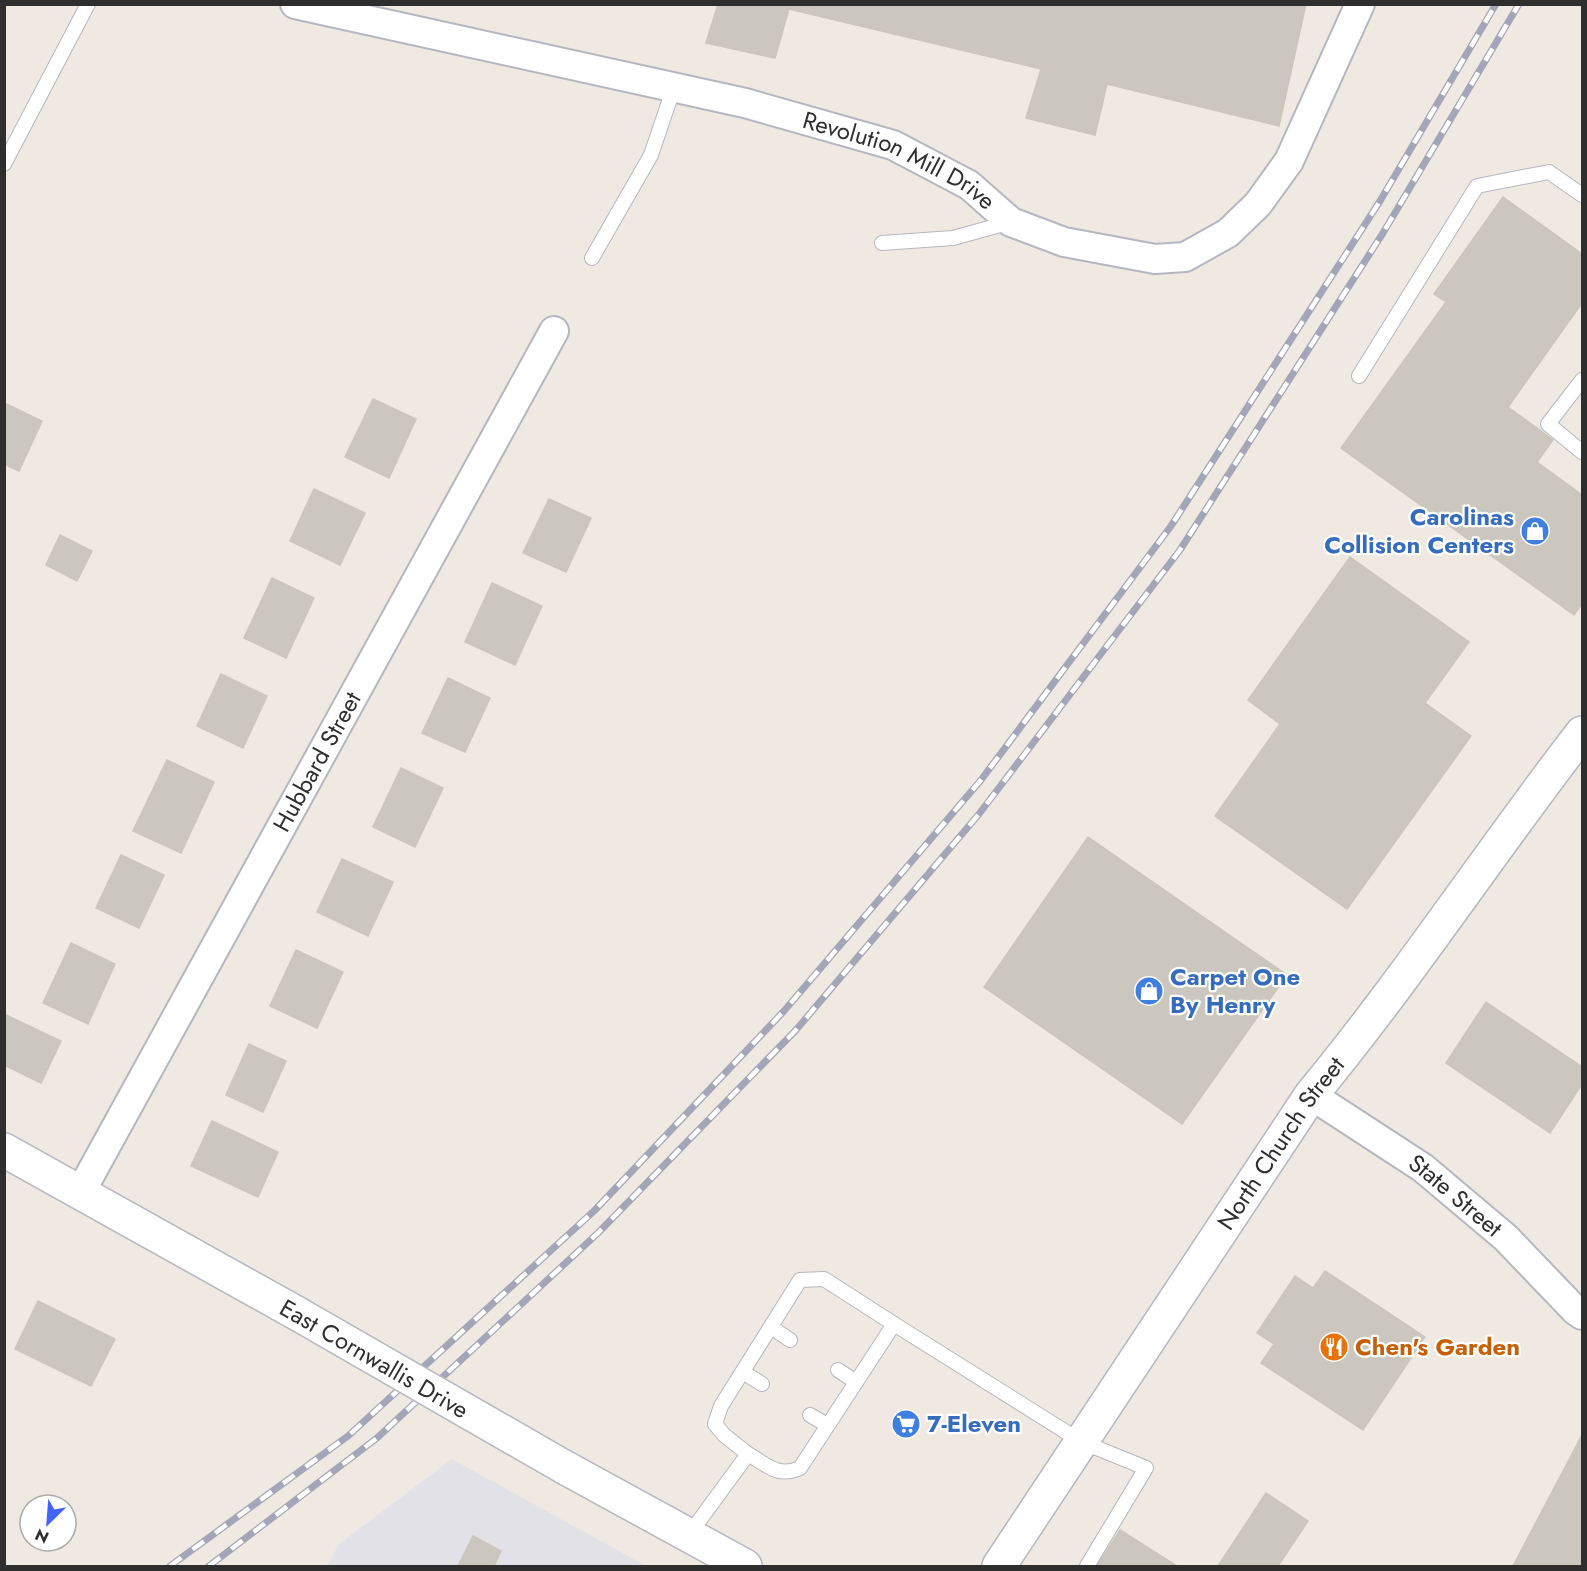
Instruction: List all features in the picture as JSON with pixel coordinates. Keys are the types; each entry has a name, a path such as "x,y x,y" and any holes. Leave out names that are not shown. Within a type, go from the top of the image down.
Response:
{"main road":[{"name":"North Church Street","path":"999,1566 1311,1095 1349,1049 1582,733"},
{"name":"East Cornwallis Drive","path":"4,1150 298,1314 564,1467 745,1566"}],"street":[{"name":"Revolution Mill Drive","path":"295,4 745,103 893,146 969,185 1011,222 1064,242 1155,259 1185,257 1228,232 1258,204 1289,161 1360,4"},
{"name":"Hubbard Street","path":"80,1193 554,331"},
{"name":"State Street","path":"1311,1095 1423,1168 1506,1238 1582,1315"}],"lane":[{"path":"4,164 88,4"},
{"path":"592,258 651,155 674,87"},
{"path":"1359,376 1477,186 1549,172 1582,195"},
{"path":"882,243 954,238 1011,222"},
{"path":"1582,380 1548,424 1582,452"},
{"path":"894,1324 800,1468 788,1473 779,1472 748,1454 724,1436 715,1424 722,1406 742,1372 800,1280 824,1279 1082,1442 1146,1468 1087,1566"},
{"path":"771,1327 790,1340"},
{"path":"838,1370 856,1382"},
{"path":"742,1372 762,1384"},
{"path":"810,1415 827,1425"},
{"path":"688,1536 748,1454"}],"shaded area":[{"path":"452,1459 646,1566 327,1566 339,1544"}],"building":[{"path":"718,4 1306,4 1279,126 1107,84 1095,135 1026,118 1041,69 789,9 775,58 706,43"},
{"path":"1503,197 1582,254 1582,303 1508,407 1553,440 1537,462 1582,495 1582,604 1574,615 1341,448 1446,302 1434,294"},
{"path":"373,399 416,419 389,478 345,457"},
{"path":"4,403 42,421 19,471 4,464"},
{"path":"314,489 365,513 340,565 290,541"},
{"path":"549,499 591,518 566,572 523,553"},
{"path":"60,535 92,551 77,581 46,565"},
{"path":"1350,557 1469,642 1425,703 1471,736 1347,909 1215,816 1280,724 1248,700"},
{"path":"272,578 314,598 286,658 244,638"},
{"path":"492,583 542,606 515,665 465,642"},
{"path":"221,674 267,696 243,748 197,726"},
{"path":"448,678 490,698 465,752 422,733"},
{"path":"167,760 214,782 181,853 133,831"},
{"path":"401,768 443,788 415,847 373,827"},
{"path":"1088,837 1287,975 1182,1124 984,987"},
{"path":"121,855 164,875 139,928 96,908"},
{"path":"342,859 393,882 368,936 317,912"},
{"path":"71,943 115,964 88,1024 43,1003"},
{"path":"296,950 343,972 317,1028 270,1006"},
{"path":"1486,1002 1582,1067 1582,1084 1550,1133 1446,1063"},
{"path":"4,1014 61,1041 41,1083 4,1065"},
{"path":"249,1044 286,1061 263,1112 226,1095"},
{"path":"212,1121 278,1152 258,1197 191,1166"},
{"path":"1325,1271 1425,1337 1363,1430 1261,1363 1274,1344 1257,1333 1295,1276 1313,1288"},
{"path":"38,1301 115,1339 91,1386 15,1349"},
{"path":"1582,1435 1582,1566 1513,1566"},
{"path":"1266,1493 1308,1521 1278,1566 1218,1566"},
{"path":"1120,1530 1177,1566 1097,1566"},
{"path":"473,1536 501,1551 494,1566 458,1566"}],"railway":[{"path":"170,1566 348,1436 594,1211 784,1011 981,780 1171,526 1380,201 1496,4"},
{"path":"209,1566 377,1438 599,1232 796,1030 979,814 1180,550 1383,233 1519,4"}],"place":[{"name":"Carolinas Collision Centers","path":"1535,531"},
{"name":"Carpet One By Henry","path":"1149,991"},
{"name":"Chen's Garden","path":"1334,1347"},
{"name":"7-Eleven","path":"906,1424"}]}
